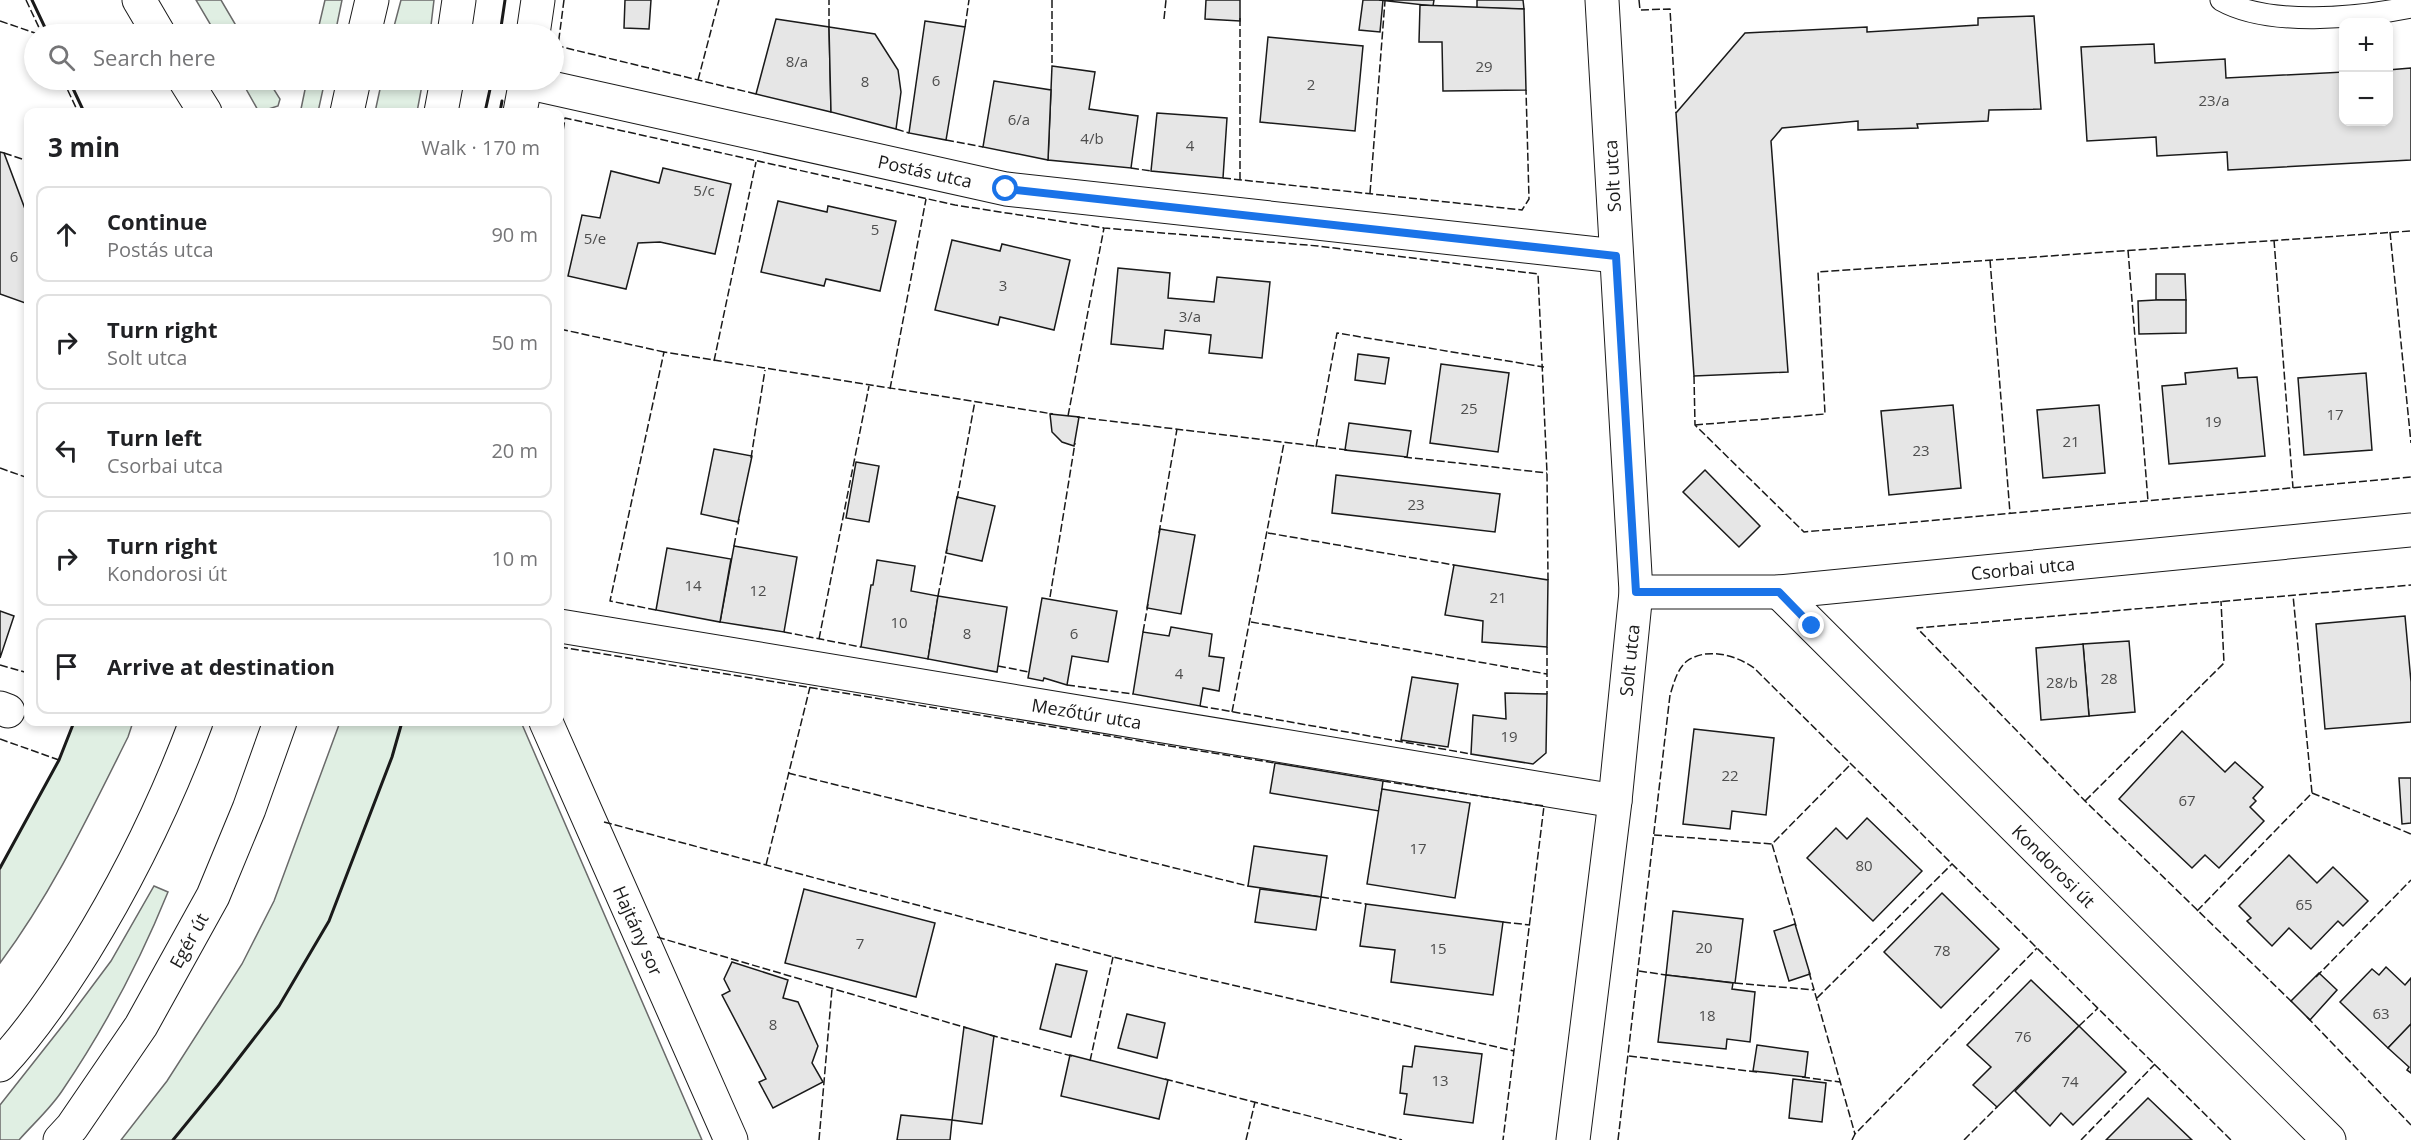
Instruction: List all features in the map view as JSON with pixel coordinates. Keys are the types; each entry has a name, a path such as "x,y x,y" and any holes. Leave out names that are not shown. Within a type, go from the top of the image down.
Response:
{"street":[{"path":"139,0 153,24"},
{"path":"366,24 372,0"},
{"path":"455,24 459,0"},
{"path":"534,24 538,0"},
{"name":"Solt utca","path":"1573,1140 1615,801 1636,592 1602,0"},
{"path":"191,90 202,108"},
{"path":"348,108 352,90"},
{"path":"442,108 445,90"},
{"name":"Postás utca","path":"524,91 1006,189 1616,256"},
{"name":"Csorbai utca","path":"1636,592 1779,592 2411,530"},
{"name":"Kondorosi út","path":"1779,592 2329,1140"},
{"name":"Mezőtúr utca","path":"564,627 1615,801"},
{"path":"0,1065 61,988 111,906 158,815 194,726"},
{"name":"Egér út","path":"60,1140 72,1127 141,1026 213,896 249,809 279,726"},
{"name":"Hajtány sor","path":"548,726 731,1140"}],"lane":[{"path":"2221,0 2237,9 2289,18 2353,15 2411,7"}],"green space":[{"path":"196,0 221,0 235,24 210,24"},
{"path":"325,0 342,0 337,24 319,24"},
{"path":"401,0 434,0 431,24 395,24"},
{"path":"247,90 274,90 280,99 278,106 257,108"},
{"path":"305,90 323,90 319,108 301,108"},
{"path":"380,90 421,90 418,108 376,108"},
{"path":"72,726 132,726 69,853 36,909 0,963 0,868 59,760"},
{"path":"339,726 523,726 702,1140 121,1140 167,1081 242,964 274,901"},
{"path":"154,886 168,892 146,943 107,1019 47,1110 19,1140 0,1140 0,1105 111,961"}],"building":[{"path":"625,0 651,0 649,29 624,28"},
{"path":"1206,0 1240,0 1240,21 1205,19"},
{"path":"1363,0 1383,0 1380,32 1359,30"},
{"path":"1379,0 1434,0 1433,6"},
{"path":"1477,0 1523,0 1524,9 1477,8"},
{"path":"1420,5 1524,9 1526,90 1443,91 1442,42 1419,42"},
{"path":"2034,16 2041,109 1989,110 1988,121 1917,124 1918,128 1858,130 1858,121 1782,128 1771,141 1788,372 1694,376 1676,113 1745,33 1867,27 1867,32 1978,25 1978,18"},
{"path":"776,19 829,27 831,112 756,94"},
{"path":"925,21 965,27 946,140 909,133"},
{"path":"829,27 875,34 898,70 901,92 896,129 831,112"},
{"path":"1268,37 1363,46 1355,131 1260,122"},
{"path":"2154,44 2155,63 2225,59 2226,78 2339,72 2339,126 2393,126 2393,70 2411,68 2411,160 2228,170 2227,152 2157,156 2156,137 2087,141 2081,47"},
{"path":"1052,66 1095,72 1089,109 1138,116 1131,168 1048,160"},
{"path":"994,81 1051,90 1048,160 983,147"},
{"path":"1157,113 1227,118 1223,178 1151,171"},
{"path":"0,152 4,153 24,206 24,303 0,294"},
{"path":"663,168 731,184 715,254 660,242 638,243 626,289 568,276 582,215 600,218 611,171 659,183"},
{"path":"778,201 827,212 828,206 896,221 880,291 826,279 824,286 761,272"},
{"path":"952,240 1000,251 1002,244 1070,260 1054,330 1000,317 998,325 935,310"},
{"path":"1118,268 1170,273 1168,298 1214,302 1217,277 1270,282 1262,358 1209,353 1211,335 1165,330 1163,349 1111,344"},
{"path":"2156,274 2185,274 2186,300 2156,300"},
{"path":"2186,300 2186,333 2139,334 2138,301"},
{"path":"1358,354 1389,358 1385,384 1355,380"},
{"path":"1441,364 1509,373 1498,452 1430,443"},
{"path":"2237,368 2238,378 2257,377 2265,456 2169,464 2162,386 2186,384 2185,373"},
{"path":"2366,373 2372,450 2304,455 2298,378"},
{"path":"1953,405 1961,488 1889,495 1881,411"},
{"path":"2099,405 2105,473 2043,478 2037,410"},
{"path":"1050,414 1079,417 1074,446 1062,442 1052,432"},
{"path":"1349,423 1411,431 1407,457 1345,450"},
{"path":"714,449 752,456 738,522 701,514"},
{"path":"856,462 879,466 869,522 846,518"},
{"path":"1705,470 1760,526 1739,547 1683,492"},
{"path":"1336,475 1500,494 1495,532 1332,513"},
{"path":"957,497 995,506 982,561 946,553"},
{"path":"1160,529 1195,535 1181,614 1147,608"},
{"path":"734,546 797,557 784,632 720,622"},
{"path":"667,548 731,559 720,622 656,610"},
{"path":"877,560 915,566 911,591 938,596 928,659 861,647"},
{"path":"1454,565 1548,580 1547,647 1482,642 1483,621 1445,615"},
{"path":"938,596 1007,607 997,672 928,659"},
{"path":"1042,598 1117,611 1108,662 1072,656 1067,685 1044,678 1043,681 1028,678"},
{"path":"0,611 14,616 0,658"},
{"path":"2405,616 2411,682 2411,722 2325,729 2316,624"},
{"path":"1171,627 1212,634 1209,656 1224,658 1219,691 1203,688 1200,706 1133,694 1143,632 1169,636"},
{"path":"2129,641 2135,712 2089,716 2083,644"},
{"path":"2083,644 2089,716 2041,720 2036,648"},
{"path":"1412,677 1458,684 1448,747 1401,740"},
{"path":"1505,693 1547,694 1546,753 1533,764 1471,754 1473,715 1506,719"},
{"path":"1694,729 1774,738 1766,815 1732,811 1730,829 1683,824"},
{"path":"2182,731 2225,772 2235,762 2263,787 2253,798 2256,801 2250,807 2264,821 2219,868 2205,855 2192,868 2119,799"},
{"path":"1275,763 1383,781 1379,811 1270,793"},
{"path":"2399,778 2411,778 2411,823 2402,824"},
{"path":"1382,789 1470,803 1455,898 1367,884"},
{"path":"1867,818 1922,871 1873,921 1807,858 1836,828 1847,839"},
{"path":"1254,846 1327,856 1321,897 1248,886"},
{"path":"2289,855 2317,883 2333,867 2368,901 2343,926 2338,921 2311,949 2289,928 2272,946 2247,921 2251,918 2239,906"},
{"path":"804,889 935,923 916,997 785,963"},
{"path":"1260,889 1321,897 1316,930 1255,922"},
{"path":"1942,893 1999,949 1941,1008 1884,952"},
{"path":"1366,904 1503,922 1493,995 1391,982 1395,950 1360,946"},
{"path":"1673,911 1743,919 1735,983 1666,975"},
{"path":"1795,924 1810,974 1789,981 1774,931"},
{"path":"732,962 788,980 783,998 798,1002 818,1046 812,1063 823,1082 773,1108 759,1082 766,1079 722,995 730,991 724,979"},
{"path":"1056,964 1087,971 1071,1037 1040,1029"},
{"path":"2386,967 2405,985 2411,978 2411,1024 2388,1048 2340,1002 2372,969 2379,975"},
{"path":"2319,973 2337,990 2310,1020 2291,1001"},
{"path":"1666,975 1733,983 1732,989 1755,992 1750,1042 1727,1039 1726,1049 1658,1042"},
{"path":"2031,980 2079,1026 1997,1107 1973,1085 1991,1067 1967,1045"},
{"path":"1127,1014 1165,1023 1157,1058 1118,1048"},
{"path":"2411,1024 2411,1073 2407,1070 2409,1067 2388,1048"},
{"path":"2079,1026 2126,1072 2073,1125 2061,1113 2050,1126 2015,1091"},
{"path":"964,1027 994,1036 982,1124 952,1120"},
{"path":"1757,1045 1808,1052 1805,1077 1753,1071"},
{"path":"1415,1046 1482,1054 1473,1123 1404,1114 1407,1094 1400,1093 1403,1066 1412,1067"},
{"path":"1070,1055 1168,1080 1159,1119 1061,1096"},
{"path":"1793,1079 1826,1083 1822,1122 1789,1118"},
{"path":"2148,1098 2192,1140 2106,1140"},
{"path":"901,1115 952,1120 950,1140 897,1140"}],"fence":[{"path":"26,0 37,24"},
{"path":"561,24 564,0"},
{"path":"698,80 719,0"},
{"path":"829,0 829,27"},
{"path":"965,27 969,0"},
{"path":"1052,0 1052,66"},
{"path":"1164,19 1166,0"},
{"path":"1639,0 1640,10 1670,9 1676,113"},
{"path":"1370,193 1385,1"},
{"path":"1240,18 1240,180"},
{"path":"0,21 24,29"},
{"path":"564,47 756,94"},
{"path":"68,90 76,108"},
{"path":"1223,178 1522,210 1529,199 1526,90"},
{"path":"564,125 565,118 955,205 1104,228 1318,246 1538,274 1547,473 1548,580"},
{"path":"896,129 909,133"},
{"path":"946,140 983,147"},
{"path":"4,153 24,160"},
{"path":"714,361 756,162"},
{"path":"1131,168 1151,171"},
{"path":"890,389 926,199"},
{"path":"1068,416 1104,228"},
{"path":"1695,425 1825,414 1818,272 2411,231"},
{"path":"2390,232 2411,443"},
{"path":"2274,240 2293,488"},
{"path":"2128,250 2148,501"},
{"path":"1990,260 2010,513"},
{"path":"564,330 664,352"},
{"path":"1316,447 1337,333 1544,367"},
{"path":"656,610 610,601 664,352 1053,414"},
{"path":"751,458 765,370"},
{"path":"1694,376 1695,425 1804,532 2411,477"},
{"path":"819,639 869,386"},
{"path":"957,499 975,401"},
{"path":"1077,417 1348,450"},
{"path":"1159,533 1177,429"},
{"path":"1050,597 1075,443"},
{"path":"1232,712 1284,443"},
{"path":"1404,457 1547,473"},
{"path":"0,468 24,477"},
{"path":"734,546 739,519"},
{"path":"1268,533 1454,565"},
{"path":"938,596 947,549"},
{"path":"2292,1002 2085,801 1917,628 2411,585"},
{"path":"2197,911 2312,793 2293,595"},
{"path":"2085,801 2224,663 2221,601"},
{"path":"1143,632 1148,604"},
{"path":"1251,622 1547,674"},
{"path":"784,632 861,647"},
{"path":"1547,647 1547,694"},
{"path":"564,648 1275,763"},
{"path":"1618,1140 1670,695 1676,676 1684,664 1703,654 1730,656 1754,668 2231,1140"},
{"path":"0,665 24,672"},
{"path":"998,666 1029,672"},
{"path":"1067,685 1133,694"},
{"path":"766,865 810,687"},
{"path":"1200,706 1471,754"},
{"path":"0,739 59,760"},
{"path":"1796,926 1772,844 1851,764"},
{"path":"788,773 1248,886"},
{"path":"1383,781 1544,806 1503,1140"},
{"path":"2312,793 2411,834"},
{"path":"604,822 1113,957 1514,1051"},
{"path":"1654,835 1772,844"},
{"path":"1817,998 1952,864"},
{"path":"2316,977 2411,880"},
{"path":"1321,897 1366,904"},
{"path":"1503,922 1530,925"},
{"path":"657,937 967,1028"},
{"path":"1852,1140 1855,1134 2037,948"},
{"path":"1090,1061 1113,957"},
{"path":"1639,971 1666,975"},
{"path":"1809,972 1855,1134"},
{"path":"1735,983 1814,990"},
{"path":"819,1140 832,989"},
{"path":"2079,1026 2098,1008"},
{"path":"2307,1017 2411,1125"},
{"path":"990,1035 1072,1056"},
{"path":"1629,1056 1757,1072"},
{"path":"2081,1140 2155,1064"},
{"path":"1802,1077 1840,1082"},
{"path":"1165,1079 1402,1140"},
{"path":"1246,1140 1255,1102"},
{"path":"1964,1140 1997,1107"}],"wall":[{"path":"32,0 43,24"},
{"path":"501,24 505,0"},
{"path":"74,90 82,108"},
{"path":"486,108 490,90"},
{"path":"501,108 502,101"},
{"path":"0,868 59,760 72,726"},
{"path":"173,1140 279,1006 329,921 392,757 401,726"}],"route":[{"path":"1006,189 1616,256 1636,592 1779,592 1812,626"}]}
